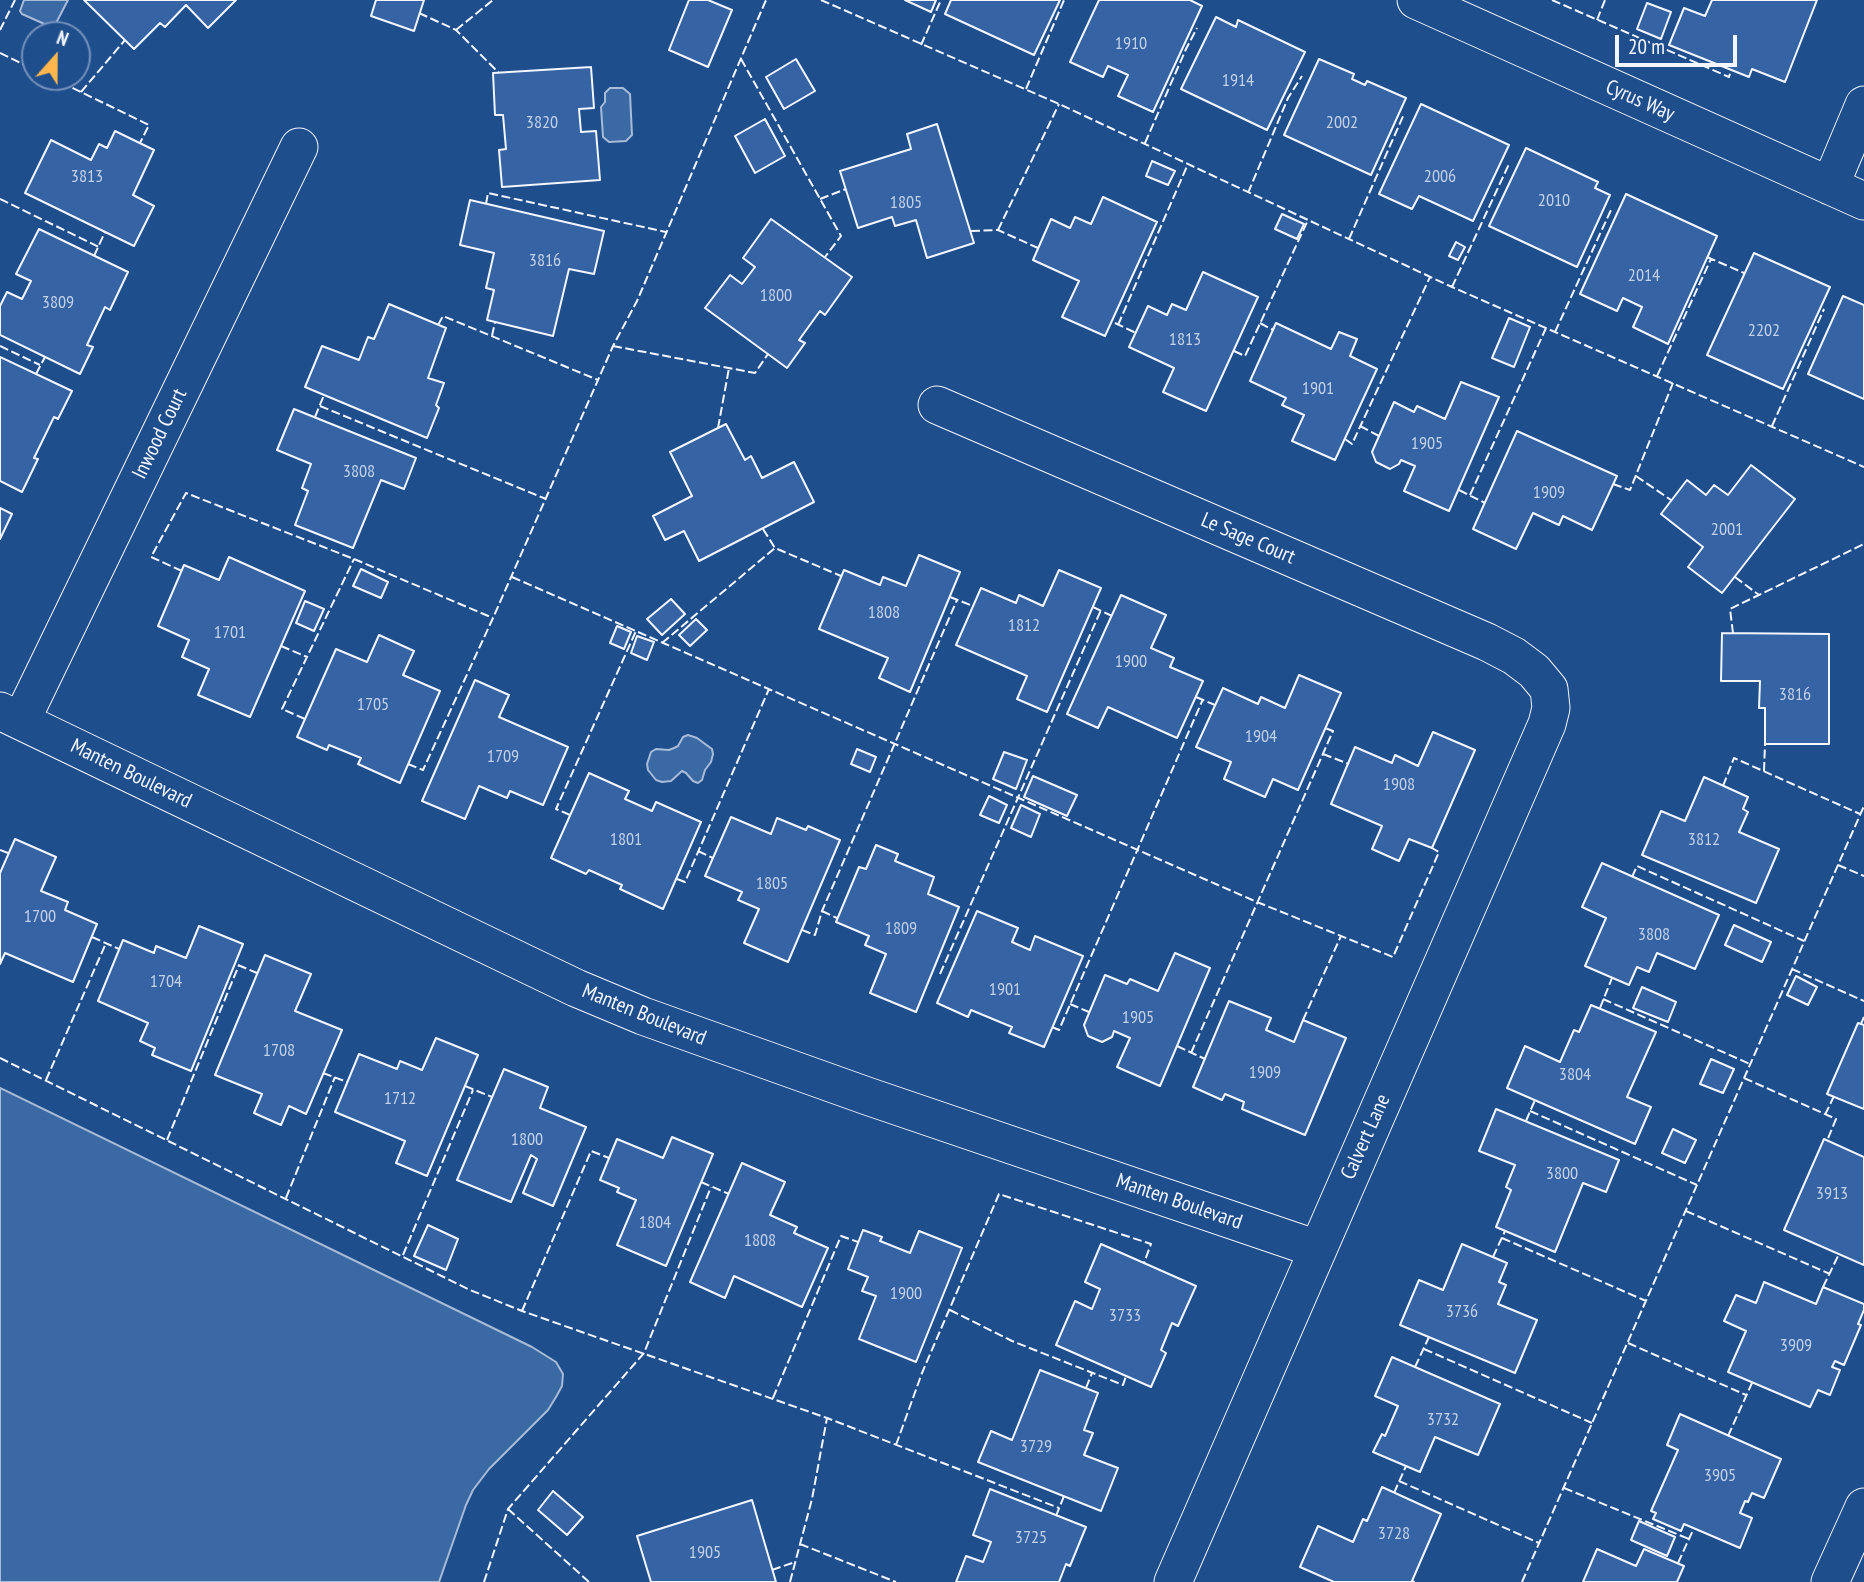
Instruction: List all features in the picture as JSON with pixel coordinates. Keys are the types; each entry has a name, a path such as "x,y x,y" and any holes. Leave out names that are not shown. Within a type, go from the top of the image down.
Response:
{"street":[{"name":"Cyrus Way","path":"1416,0 1864,201"},
{"path":"1830,186 1864,105"},
{"name":"Inwood Court","path":"11,716 299,146"},
{"name":"Le Sage Court","path":"937,405 1487,642 1514,656 1534,671 1549,689"},
{"name":"Calvert Lane","path":"1173,1582 1547,724 1551,708 1549,689"},
{"name":"Manten Boulevard","path":"11,716 576,988 643,1016 841,1087 1317,1249"},
{"path":"1830,1582 1864,1507"}],"water":[{"path":"24,0 68,0 57,21 38,21 20,11"},
{"path":"610,88 623,88 630,94 632,135 626,141 609,142 603,137 601,107 605,102 605,93"},
{"path":"688,735 712,749 711,762 702,780 698,783 693,781 682,771 671,781 656,780 648,770 651,752 674,748"},
{"path":"0,1088 532,1347 556,1362 563,1374 562,1386 548,1410 489,1469 473,1490 439,1582 0,1582"}],"building":[{"path":"84,0 236,0 208,28 186,5 165,27 160,23 134,49"},
{"path":"376,0 424,0 414,31 371,16"},
{"path":"689,0 708,0 732,10 708,67 669,50"},
{"path":"905,0 936,0 931,12"},
{"path":"951,0 1060,0 1034,55 945,14"},
{"path":"1099,0 1190,0 1202,6 1153,112 1118,96 1128,75 1108,66 1103,77 1070,62"},
{"path":"1712,0 1817,0 1785,82 1752,69 1749,77 1669,45 1684,8 1705,16"},
{"path":"1647,3 1671,12 1661,39 1637,29"},
{"path":"1216,17 1236,27 1238,20 1305,52 1267,130 1181,89"},
{"path":"796,59 815,91 784,109 766,77"},
{"path":"1319,59 1354,74 1352,79 1365,85 1367,81 1406,98 1371,175 1284,135"},
{"path":"591,67 594,108 579,109 581,132 596,131 600,180 502,187 499,150 506,149 503,115 495,115 493,73"},
{"path":"1421,104 1509,145 1473,221 1419,196 1412,209 1379,194"},
{"path":"765,119 785,156 755,173 735,136"},
{"path":"937,124 974,243 927,258 916,220 895,226 892,217 858,228 840,171 911,149 907,134"},
{"path":"115,131 154,150 133,195 154,206 134,246 25,193 51,140 91,160 99,144 107,148"},
{"path":"1526,148 1598,182 1595,188 1610,195 1577,267 1489,226"},
{"path":"1152,161 1175,171 1168,185 1146,176"},
{"path":"1626,194 1717,236 1668,344 1633,327 1642,307 1623,298 1617,311 1580,294"},
{"path":"1103,197 1157,222 1105,336 1062,317 1079,281 1033,260 1051,219 1070,228 1075,217 1091,224"},
{"path":"470,200 604,231 594,274 569,269 553,336 487,320 494,290 486,288 494,253 460,245"},
{"path":"1282,214 1304,224 1297,239 1275,229"},
{"path":"771,219 852,277 825,315 820,311 799,340 805,343 787,368 705,308 730,275 742,284 755,267 743,258"},
{"path":"39,229 128,272 110,310 105,307 87,345 93,347 80,374 0,335 0,306 7,292 22,299 31,281 16,274"},
{"path":"1456,242 1465,247 1458,260 1449,256"},
{"path":"1754,253 1830,287 1783,389 1707,355"},
{"path":"1203,272 1258,297 1206,411 1163,392 1174,368 1129,347 1148,306 1167,315 1172,304 1186,310"},
{"path":"1843,296 1864,305 1864,399 1808,374"},
{"path":"389,304 446,328 428,378 444,383 436,405 439,408 427,438 305,387 322,346 359,360 368,337 374,339"},
{"path":"1509,318 1530,327 1514,367 1492,358"},
{"path":"1276,323 1331,349 1339,332 1357,339 1350,356 1377,369 1335,460 1292,441 1304,415 1282,405 1286,398 1250,381"},
{"path":"0,357 72,391 58,419 54,417 34,458 38,459 22,492 0,481"},
{"path":"1461,382 1499,397 1449,511 1404,491 1415,466 1401,460 1390,469 1376,462 1372,452 1394,402 1414,412 1417,406 1445,419"},
{"path":"294,409 416,458 404,489 381,480 353,548 295,525 308,491 302,488 311,464 277,450"},
{"path":"726,424 745,460 751,456 762,478 794,462 814,502 699,561 684,531 665,540 653,516 692,496 670,452"},
{"path":"1517,431 1617,476 1592,530 1563,516 1559,525 1533,513 1516,549 1473,529"},
{"path":"1751,465 1795,499 1722,593 1688,567 1703,547 1661,514 1687,480 1706,495 1714,485 1728,495"},
{"path":"0,508 12,514 0,539"},
{"path":"919,555 960,572 910,692 879,678 888,658 819,629 844,570 880,585 883,577 906,586"},
{"path":"229,557 305,591 250,717 198,695 209,669 182,657 189,640 158,626 184,565 219,580"},
{"path":"361,569 388,582 381,598 353,586"},
{"path":"1059,570 1101,588 1047,712 1017,699 1027,676 956,645 981,588 1016,603 1019,595 1043,606"},
{"path":"1121,595 1166,615 1151,648 1174,658 1170,667 1203,681 1177,738 1108,707 1098,728 1067,714"},
{"path":"671,599 685,614 662,635 647,619"},
{"path":"305,601 324,609 314,631 296,623"},
{"path":"696,619 707,630 690,646 679,635"},
{"path":"617,626 631,632 624,649 610,643"},
{"path":"1722,633 1829,634 1829,744 1765,744 1765,708 1759,708 1760,681 1721,681"},
{"path":"379,635 414,651 403,675 440,691 400,783 358,764 361,758 329,745 327,750 297,737 336,649 367,662"},
{"path":"637,636 654,642 647,660 631,653"},
{"path":"1299,675 1341,693 1298,790 1273,779 1265,797 1224,779 1231,762 1196,747 1223,688 1258,704 1261,697 1285,708"},
{"path":"475,680 509,695 499,717 568,747 543,805 510,791 507,798 479,786 465,819 422,801"},
{"path":"1433,732 1475,750 1432,848 1409,839 1399,861 1372,849 1382,826 1331,804 1355,747 1392,763 1395,755 1418,766"},
{"path":"857,749 876,757 870,772 851,764"},
{"path":"1004,752 1027,760 1016,789 993,779"},
{"path":"589,773 629,791 625,799 652,811 656,802 701,822 663,909 620,889 622,885 589,870 586,874 551,858"},
{"path":"1033,776 1077,795 1067,816 1024,797"},
{"path":"1704,777 1748,797 1743,809 1748,812 1739,832 1779,849 1756,903 1642,855 1661,811 1685,821"},
{"path":"989,796 1007,805 999,823 980,815"},
{"path":"1021,805 1040,814 1031,837 1011,828"},
{"path":"731,817 771,834 777,818 806,830 808,826 840,840 788,962 744,943 759,909 738,900 742,892 705,876"},
{"path":"15,839 56,857 41,891 68,902 65,910 97,924 73,982 5,953 0,964 0,873"},
{"path":"876,845 898,854 895,861 934,877 928,894 959,907 916,1012 870,993 886,954 865,945 869,936 836,922 859,867 866,869"},
{"path":"1602,863 1719,915 1695,969 1657,953 1649,972 1637,967 1629,985 1585,966 1606,918 1582,907"},
{"path":"977,911 1018,928 1012,942 1030,950 1035,936 1083,956 1044,1047 1009,1033 1012,1027 971,1010 968,1017 937,1003"},
{"path":"1734,925 1771,942 1762,962 1725,945"},
{"path":"199,926 243,944 191,1071 152,1055 155,1048 140,1041 148,1023 98,1001 123,940 154,953 156,946 186,958"},
{"path":"1175,953 1210,968 1160,1086 1117,1067 1130,1038 1114,1031 1112,1037 1102,1042 1088,1036 1084,1025 1105,975 1127,984 1130,979 1158,991"},
{"path":"265,955 311,974 295,1011 342,1030 306,1114 289,1106 281,1125 254,1113 262,1094 215,1075"},
{"path":"1796,976 1817,987 1808,1005 1787,995"},
{"path":"1642,987 1676,1002 1668,1022 1633,1008"},
{"path":"1229,1001 1271,1018 1266,1030 1294,1042 1303,1020 1346,1038 1305,1135 1242,1109 1244,1102 1225,1094 1222,1100 1193,1087"},
{"path":"1591,1005 1656,1032 1627,1097 1651,1107 1635,1144 1507,1088 1525,1046 1560,1062 1574,1030 1579,1032"},
{"path":"1858,1023 1864,1025 1864,1109 1827,1094"},
{"path":"436,1038 478,1055 427,1176 396,1163 405,1141 335,1112 359,1054 397,1069 400,1061 422,1070"},
{"path":"1711,1059 1734,1069 1723,1093 1700,1084"},
{"path":"504,1069 548,1087 540,1108 586,1127 553,1206 523,1193 537,1159 531,1155 511,1202 457,1180"},
{"path":"1496,1109 1619,1160 1606,1192 1583,1183 1555,1252 1496,1227 1511,1190 1506,1187 1515,1165 1479,1151"},
{"path":"1673,1129 1696,1140 1685,1163 1662,1153"},
{"path":"672,1137 713,1154 666,1266 617,1245 636,1200 617,1192 619,1188 600,1180 617,1139 663,1158"},
{"path":"1824,1139 1864,1157 1864,1265 1784,1230"},
{"path":"742,1163 785,1182 770,1215 797,1227 794,1233 828,1248 802,1307 734,1276 725,1298 690,1282"},
{"path":"428,1225 458,1239 446,1270 414,1256"},
{"path":"863,1230 882,1237 880,1241 910,1253 919,1231 962,1248 916,1362 859,1339 876,1296 862,1291 868,1277 848,1269"},
{"path":"1101,1244 1196,1286 1178,1326 1172,1323 1161,1350 1166,1353 1151,1387 1056,1345 1075,1301 1092,1309 1100,1289 1085,1282"},
{"path":"1462,1244 1507,1263 1499,1282 1506,1285 1498,1304 1537,1320 1515,1373 1400,1325 1419,1280 1443,1290"},
{"path":"1764,1282 1816,1304 1823,1287 1864,1304 1858,1324 1861,1325 1844,1365 1835,1361 1832,1367 1840,1370 1830,1395 1818,1390 1810,1407 1728,1372 1746,1331 1724,1321 1736,1295 1756,1303"},
{"path":"1392,1357 1500,1404 1478,1455 1435,1437 1420,1472 1373,1452 1382,1434 1385,1436 1398,1406 1375,1396"},
{"path":"1040,1370 1098,1393 1084,1430 1093,1433 1084,1455 1118,1468 1101,1511 978,1462 991,1431 1012,1440"},
{"path":"1680,1414 1781,1459 1764,1498 1752,1493 1748,1502 1745,1501 1740,1513 1752,1518 1740,1548 1684,1524 1681,1531 1653,1519 1656,1513 1651,1511 1678,1450 1667,1445"},
{"path":"1382,1487 1441,1514 1412,1581 1414,1582 1334,1582 1300,1567 1318,1526 1353,1542 1363,1519 1367,1521"},
{"path":"990,1489 1086,1527 1070,1566 1066,1564 1059,1582 956,1582 966,1556 983,1562 991,1542 973,1535"},
{"path":"553,1491 583,1517 567,1535 538,1510"},
{"path":"752,1500 776,1582 651,1582 637,1536"},
{"path":"1639,1521 1675,1537 1667,1556 1631,1540"},
{"path":"1597,1549 1636,1566 1644,1549 1684,1566 1677,1582 1583,1582"}],"fence":[{"path":"0,30 15,0"},
{"path":"456,30 493,0"},
{"path":"408,764 423,770 613,346 637,301 766,0"},
{"path":"821,0 1059,104 1452,287 1864,467"},
{"path":"921,45 941,0"},
{"path":"1026,89 1064,0"},
{"path":"1552,0 1729,77 1731,70"},
{"path":"1597,20 1605,0"},
{"path":"419,13 456,30 499,73"},
{"path":"1145,143 1197,28"},
{"path":"81,92 125,40"},
{"path":"0,53 21,63"},
{"path":"741,59 841,236 825,257"},
{"path":"1248,193 1288,98 1302,76"},
{"path":"79,91 149,125 140,143"},
{"path":"998,230 1059,104"},
{"path":"1349,239 1404,114"},
{"path":"1118,325 1188,164"},
{"path":"1452,287 1509,164"},
{"path":"820,199 846,189"},
{"path":"486,204 488,193 666,232"},
{"path":"0,199 99,247"},
{"path":"1555,332 1611,210"},
{"path":"1234,351 1245,356 1308,220"},
{"path":"971,231 998,230 1038,248"},
{"path":"94,256 105,232"},
{"path":"1707,257 1744,273"},
{"path":"1657,376 1711,259"},
{"path":"1345,439 1352,444 1430,277"},
{"path":"1772,426 1824,309"},
{"path":"438,325 443,316 598,380"},
{"path":"492,336 495,322"},
{"path":"1115,323 1136,333"},
{"path":"1260,323 1273,330 1274,327"},
{"path":"1470,495 1546,328"},
{"path":"0,346 40,365"},
{"path":"613,346 755,373 768,354"},
{"path":"36,374 45,357"},
{"path":"718,428 729,368"},
{"path":"1613,484 1630,490 1673,383"},
{"path":"315,417 324,395"},
{"path":"320,406 546,499"},
{"path":"1360,426 1379,436"},
{"path":"1636,476 1671,500"},
{"path":"1459,490 1485,503"},
{"path":"182,571 151,557 186,493 354,559 493,618"},
{"path":"763,529 775,548 841,576"},
{"path":"1733,633 1730,609 1864,544"},
{"path":"662,643 775,548"},
{"path":"305,719 282,709 354,559"},
{"path":"512,577 1257,902 1393,957 1439,852 1432,848"},
{"path":"1735,577 1759,595"},
{"path":"950,597 973,606"},
{"path":"802,930 815,935 822,911 957,600"},
{"path":"1093,607 1112,616"},
{"path":"940,974 1101,610"},
{"path":"570,815 556,809 636,631"},
{"path":"281,646 307,657"},
{"path":"677,879 685,882 769,689"},
{"path":"1196,697 1215,705"},
{"path":"1052,1027 1059,1030 1203,699"},
{"path":"1191,1053 1333,731 1325,728"},
{"path":"1764,771 1765,744"},
{"path":"1323,754 1349,764"},
{"path":"1723,786 1734,758 1860,814"},
{"path":"1522,1582 1864,806"},
{"path":"0,850 8,853"},
{"path":"698,851 713,858"},
{"path":"1838,865 1864,876"},
{"path":"1632,877 1637,866 1804,941"},
{"path":"822,911 837,918"},
{"path":"1303,1020 1341,936"},
{"path":"92,937 119,949"},
{"path":"46,1080 106,943"},
{"path":"238,965 257,973"},
{"path":"167,1140 239,965"},
{"path":"1792,969 1864,1001"},
{"path":"1600,1008 1612,978"},
{"path":"1603,999 1750,1064"},
{"path":"1070,1004 1089,1012"},
{"path":"1861,1024 1864,1017"},
{"path":"1177,1046 1205,1059"},
{"path":"0,1058 470,1290 522,1311 827,1418 1059,1508"},
{"path":"323,1073 347,1082"},
{"path":"286,1198 335,1077"},
{"path":"1744,1078 1836,1119 1827,1141"},
{"path":"465,1086 492,1097"},
{"path":"403,1255 473,1090"},
{"path":"1825,1115 1834,1096"},
{"path":"1526,1121 1535,1100"},
{"path":"1530,1111 1697,1185"},
{"path":"522,1311 591,1151 609,1158"},
{"path":"701,1182 729,1194"},
{"path":"484,1582 508,1509 644,1353 711,1187"},
{"path":"896,1445 922,1373 999,1194 1151,1244 1144,1263"},
{"path":"1686,1211 1830,1274"},
{"path":"1493,1257 1505,1231"},
{"path":"773,1398 841,1236 858,1242"},
{"path":"1502,1238 1646,1301"},
{"path":"1823,1287 1839,1254"},
{"path":"950,1310 1012,1341 1123,1385 1126,1376"},
{"path":"1415,1367 1429,1337"},
{"path":"1628,1343 1746,1395"},
{"path":"1424,1349 1592,1423"},
{"path":"1086,1388 1092,1373"},
{"path":"1728,1436 1752,1383"},
{"path":"790,1582 812,1499 827,1418"},
{"path":"1394,1493 1406,1466"},
{"path":"1399,1481 1539,1543"},
{"path":"1564,1488 1689,1539"},
{"path":"1056,1516 1064,1496"},
{"path":"508,1509 589,1582"},
{"path":"1678,1563 1694,1528"},
{"path":"800,1544 896,1582"},
{"path":"772,1570 795,1562"}]}
